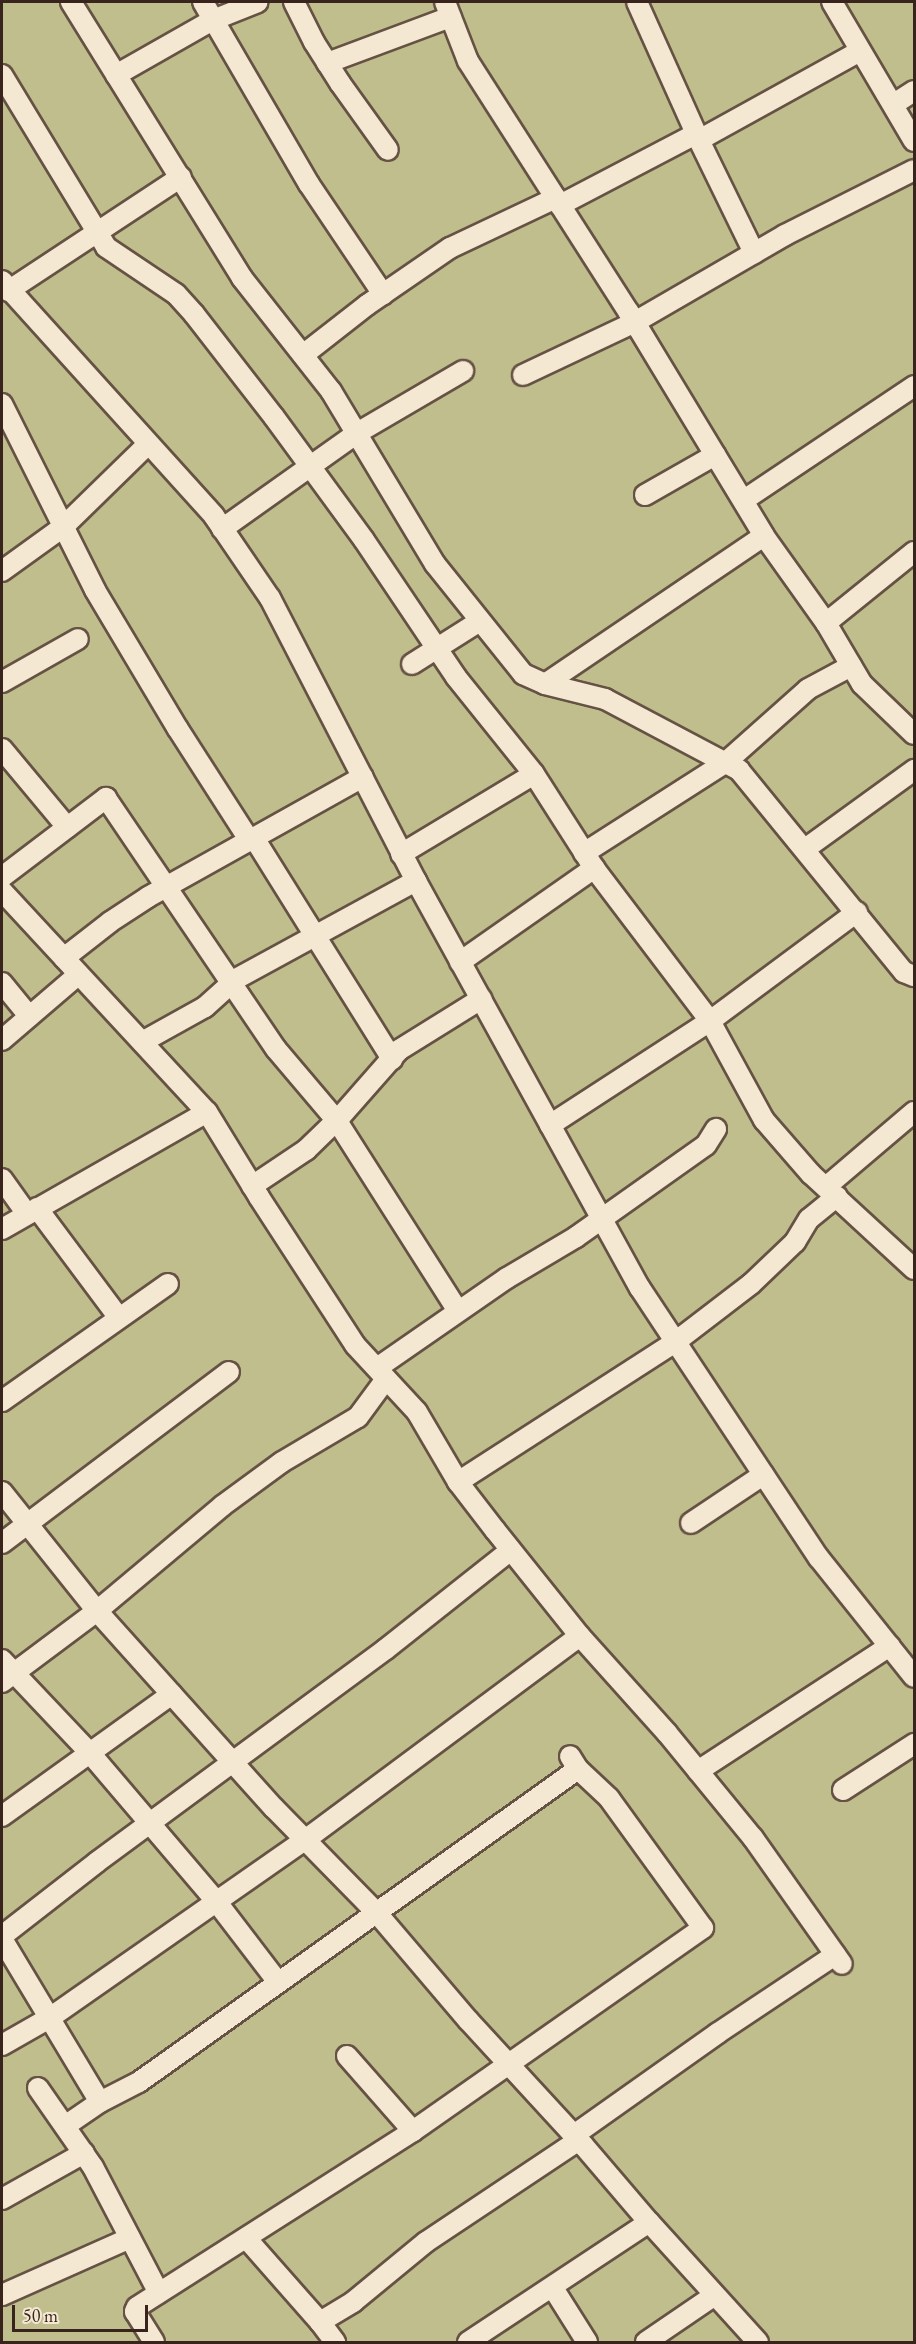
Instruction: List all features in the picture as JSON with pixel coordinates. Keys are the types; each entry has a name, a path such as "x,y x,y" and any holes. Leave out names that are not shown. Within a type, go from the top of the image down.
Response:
{"street":[{"path":"71,2 242,278 331,391 435,564 523,674 545,684 605,699 739,770 904,972 915,976"},
{"path":"203,2 309,184 383,294"},
{"path":"116,75 213,20 258,2"},
{"path":"294,2 327,63 388,150"},
{"path":"637,2 754,253"},
{"path":"832,2 915,141"},
{"path":"327,63 448,9 468,61 635,322 764,536 826,623 862,684 915,734"},
{"path":"303,355 383,294 450,248 698,137 860,51"},
{"path":"2,75 96,233 118,258 176,294 311,468 456,677 534,774 589,861 710,1021 764,1120 811,1174 910,1257"},
{"path":"894,104 915,91"},
{"path":"523,375 635,322 754,253 915,170"},
{"path":"181,177 96,233 5,286 222,529 270,598 401,854 640,1288 674,1343 819,1558 915,1677"},
{"path":"222,529 311,468 357,433 464,371"},
{"path":"744,500 915,386"},
{"path":"4,417 95,590 172,719 252,839 392,1059"},
{"path":"2,572 63,527 148,444"},
{"path":"645,495 715,455"},
{"path":"545,684 764,536"},
{"path":"826,623 915,552"},
{"path":"412,664 439,650 480,621"},
{"path":"2,682 78,639"},
{"path":"460,962 589,861 725,763 808,689 851,666"},
{"path":"2,749 68,827"},
{"path":"805,849 915,770"},
{"path":"401,854 534,774"},
{"path":"64,958 110,922 166,888 363,777"},
{"path":"2,877 106,798 276,1049 337,1121 458,1311"},
{"path":"142,1042 205,1007 230,984 314,935 416,881"},
{"path":"2,892 207,1112 355,1345 417,1412 458,1482 580,1636 698,1771 753,1838 838,1960 718,2033 577,2138 426,2242 352,2302 321,2322"},
{"path":"550,1125 710,1021 856,912"},
{"path":"2,1040 79,974"},
{"path":"2,983 29,1016"},
{"path":"252,1186 306,1150 337,1121 399,1050 481,999"},
{"path":"2,1229 207,1112"},
{"path":"458,1482 674,1343 750,1284 795,1242 809,1219 832,1191 915,1112"},
{"path":"278,1982 216,1901 90,1753 5,1672 97,1611 222,1506 282,1462 358,1417 382,1373 458,1311 576,1237 601,1217 706,1145 716,1130"},
{"path":"2,1179 32,1211 119,1318"},
{"path":"2,1401 168,1284"},
{"path":"2,1543 228,1372"},
{"path":"691,1523 764,1475"},
{"path":"2,1492 97,1611 232,1762 376,1911 508,2064 577,2138 758,2343"},
{"path":"100,2102 2,1937 150,1823 386,1648 511,1550"},
{"path":"2,2045 51,2017 305,1840 580,1636"},
{"path":"698,1771 890,1646"},
{"path":"2,1816 172,1694"},
{"path":"843,1790 915,1744"},
{"path":"65,2127 100,2102 139,2082 376,1911 574,1763 609,1798 703,1928 413,2131 137,2307 135,2312 154,2343"},
{"path":"347,2056 413,2131"},
{"path":"38,2088 84,2153 159,2293"},
{"path":"2,2199 84,2153"},
{"path":"468,2343 649,2222"},
{"path":"2,2295 130,2238"},
{"path":"246,2238 321,2322 335,2343"},
{"path":"553,2288 587,2343"},
{"path":"646,2343 715,2295"}],"shaded area":[{"path":"2,2 914,2 914,2342 2,2342"}]}
